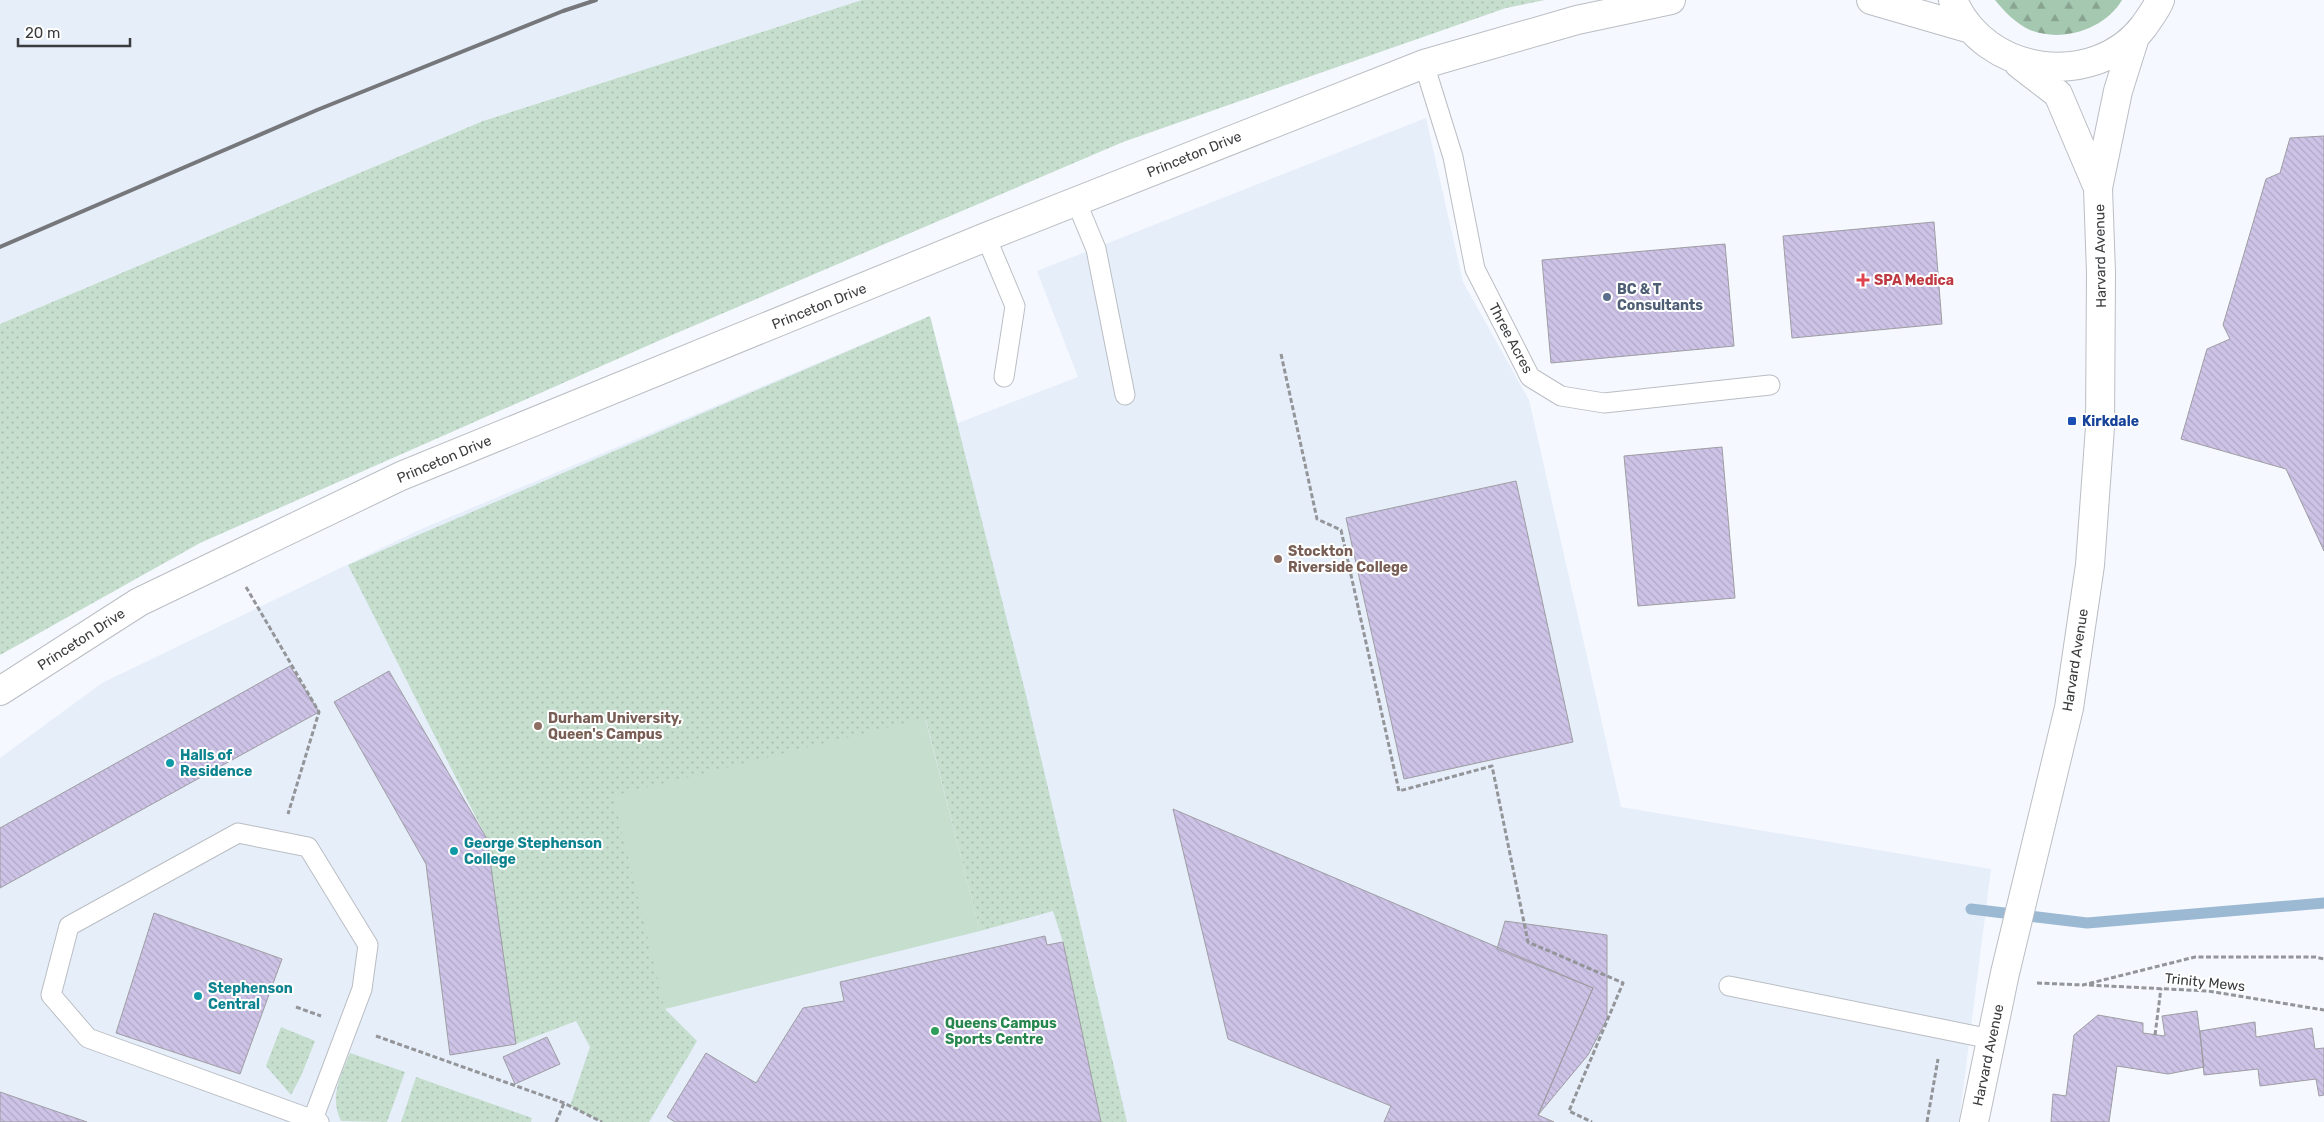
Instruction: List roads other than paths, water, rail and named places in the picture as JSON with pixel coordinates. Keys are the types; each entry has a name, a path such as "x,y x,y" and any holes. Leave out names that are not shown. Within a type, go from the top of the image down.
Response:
{"street":[{"name":"Princeton Drive","path":"0,692 139,602 402,476 986,237 1424,64 1577,20 1671,0"},
{"path":"1871,0 1971,29"},
{"path":"1953,0 1971,29 1991,48 2015,60 2046,67 2078,66 2108,56 2135,37 2157,9 2160,0"},
{"name":"Harvard Avenue","path":"1974,1122 2005,973 2013,947 2068,708 2090,565 2100,427 2101,273 2098,188 2118,90 2135,37"},
{"name":"Harvard Avenue","path":"2015,60 2058,94 2098,188"}],"lane":[{"name":"Three Acres","path":"1424,64 1453,157 1475,269 1530,377 1561,396 1604,402 1770,385"},
{"path":"1076,201 1096,250 1125,394"},
{"path":"986,237 1016,306 1004,377"},
{"path":"238,833 308,847 368,945 362,989 316,1121 88,1038 51,995 70,926 238,833"},
{"path":"1729,986 1992,1039"}],"waterway":[{"path":"1971,909 2087,923 2324,903"}],"railway":[{"path":"0,247 317,110 563,11 596,0"}],"place":[{"name":"SPA Medica","path":"1863,280"},
{"name":"BC & T Consultants","path":"1607,297"},
{"name":"Kirkdale","path":"2072,421"},
{"name":"Stockton Riverside College","path":"1278,559"},
{"name":"Durham University, Queen's Campus","path":"538,726"},
{"name":"Halls of Residence","path":"170,763"},
{"name":"George Stephenson College","path":"454,851"},
{"name":"Stephenson Central","path":"198,996"},
{"name":"Queens Campus Sports Centre","path":"935,1031"}]}
